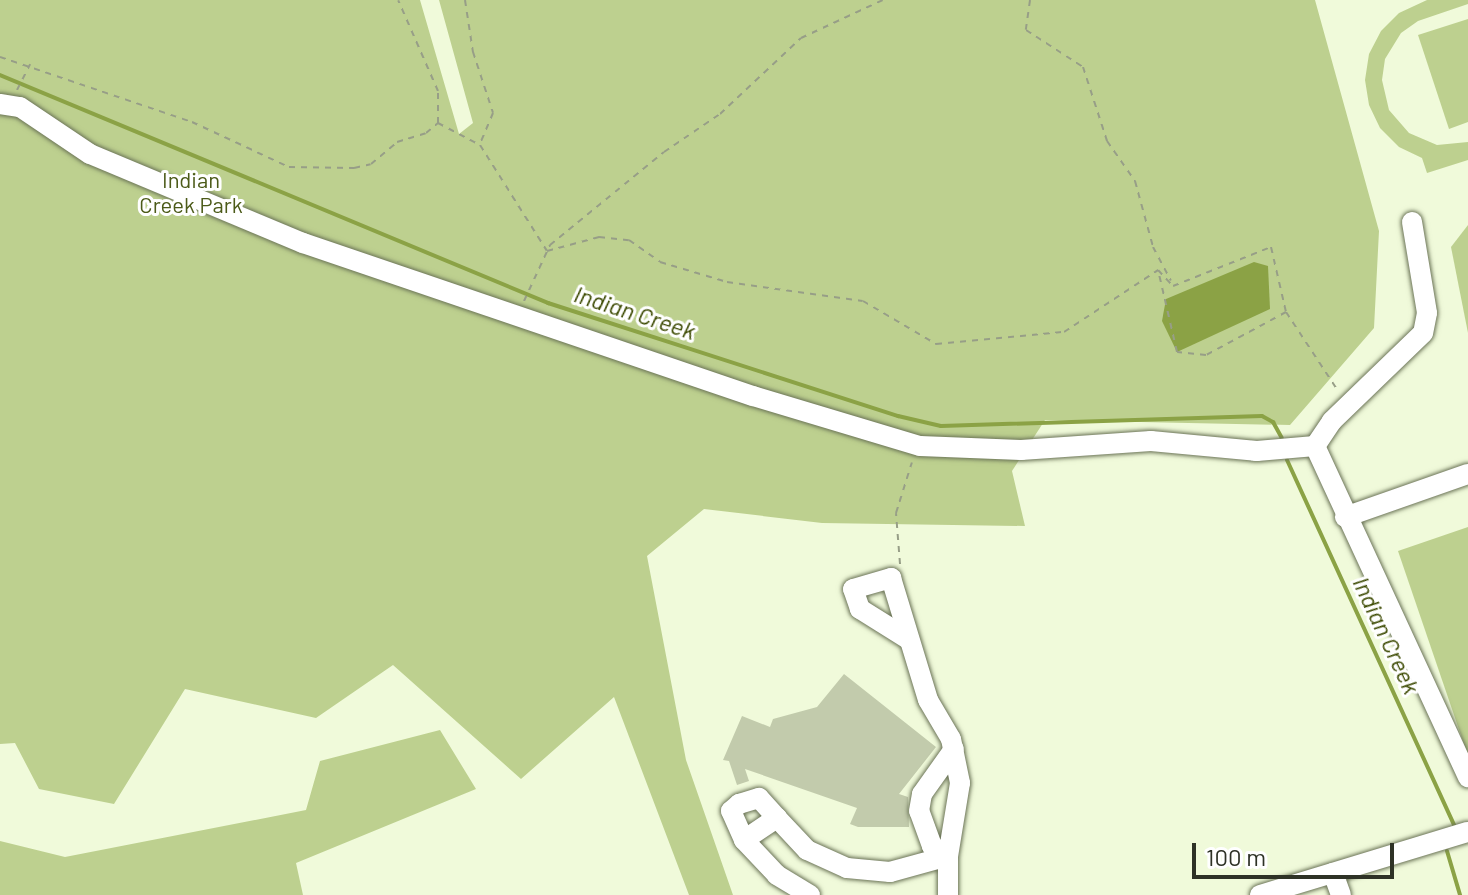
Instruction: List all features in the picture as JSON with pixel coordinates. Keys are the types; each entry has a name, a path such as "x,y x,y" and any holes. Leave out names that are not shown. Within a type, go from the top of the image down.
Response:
{"street":[{"path":"8,98 90,154 303,243 753,396 920,446 1021,450 1151,441 1257,451 1315,446 1348,405 1423,333 1427,322 1412,222"},
{"path":"1315,446 1345,517 1468,777"},
{"path":"1345,517 1468,474"},
{"path":"908,639 860,609 853,589 891,578 928,700 954,749 960,783 948,856 948,895"},
{"path":"948,856 932,846 919,811 922,794 954,749"},
{"path":"810,895 777,875 744,840 731,811 739,804 759,798 807,850 847,868 890,872 948,856"},
{"path":"744,840 777,818"},
{"path":"1260,895 1468,832"},
{"path":"1333,873 1341,895"}],"path":[{"path":"398,0 438,91 438,123"},
{"path":"465,0 473,52 493,113 480,145"},
{"path":"526,295 547,251 664,152 720,114 801,38 883,0"},
{"path":"1030,0 1026,30 1083,67 1107,141 1135,181 1153,247 1173,286"},
{"path":"0,57 30,64 108,98 192,122 257,155 306,171 371,164 397,142 426,133 438,123"},
{"path":"8,98 30,64"},
{"path":"438,123 480,145 547,251"},
{"path":"547,251 599,237 629,240 660,262 727,282 863,301 936,344 1064,332 1158,270"},
{"path":"1173,286 1271,247 1286,312 1348,405"},
{"path":"1158,270 1173,286"},
{"path":"1158,270 1177,352 1206,355 1286,312"},
{"path":"893,586 901,571 896,513 903,480 920,446"}],"green space":[{"name":"Indian Creek Park","path":"0,0 420,0 459,134 473,123 439,0 1315,0 1379,231 1374,328 1290,425 1045,420 1012,471 1025,526 822,523 704,509 647,556 686,760 733,895 689,895 614,697 521,779 393,665 316,718 185,689 114,804 39,789 15,743 0,744"},
{"path":"1427,0 1468,0 1468,4 1418,21 1401,33 1385,59 1382,80 1389,110 1409,133 1437,145 1468,142 1468,160 1427,173 1422,158 1399,147 1380,128 1369,105 1365,80 1369,54 1381,31 1399,13"},
{"path":"1468,19 1468,122 1449,129 1418,35"},
{"path":"1468,225 1468,333 1451,247"},
{"path":"1468,527 1468,756 1398,551"},
{"path":"440,730 476,789 296,863 303,895 0,895 0,841 65,857 306,810 320,761"}],"shaded area":[{"path":"1254,262 1268,266 1270,309 1177,352 1162,321 1166,299"}],"building":[{"path":"844,674 936,747 899,794 908,797 909,827 858,827 850,824 857,808 745,769 749,781 737,785 729,761 723,760 742,716 770,727 773,719 817,707"}],"waterway":[{"name":"Indian Creek","path":"0,75 548,303 898,416 941,426 1262,416 1273,422 1282,438"},
{"name":"Indian Creek","path":"1287,460 1454,825"},
{"name":"Indian Creek","path":"1447,851 1460,895"}]}
